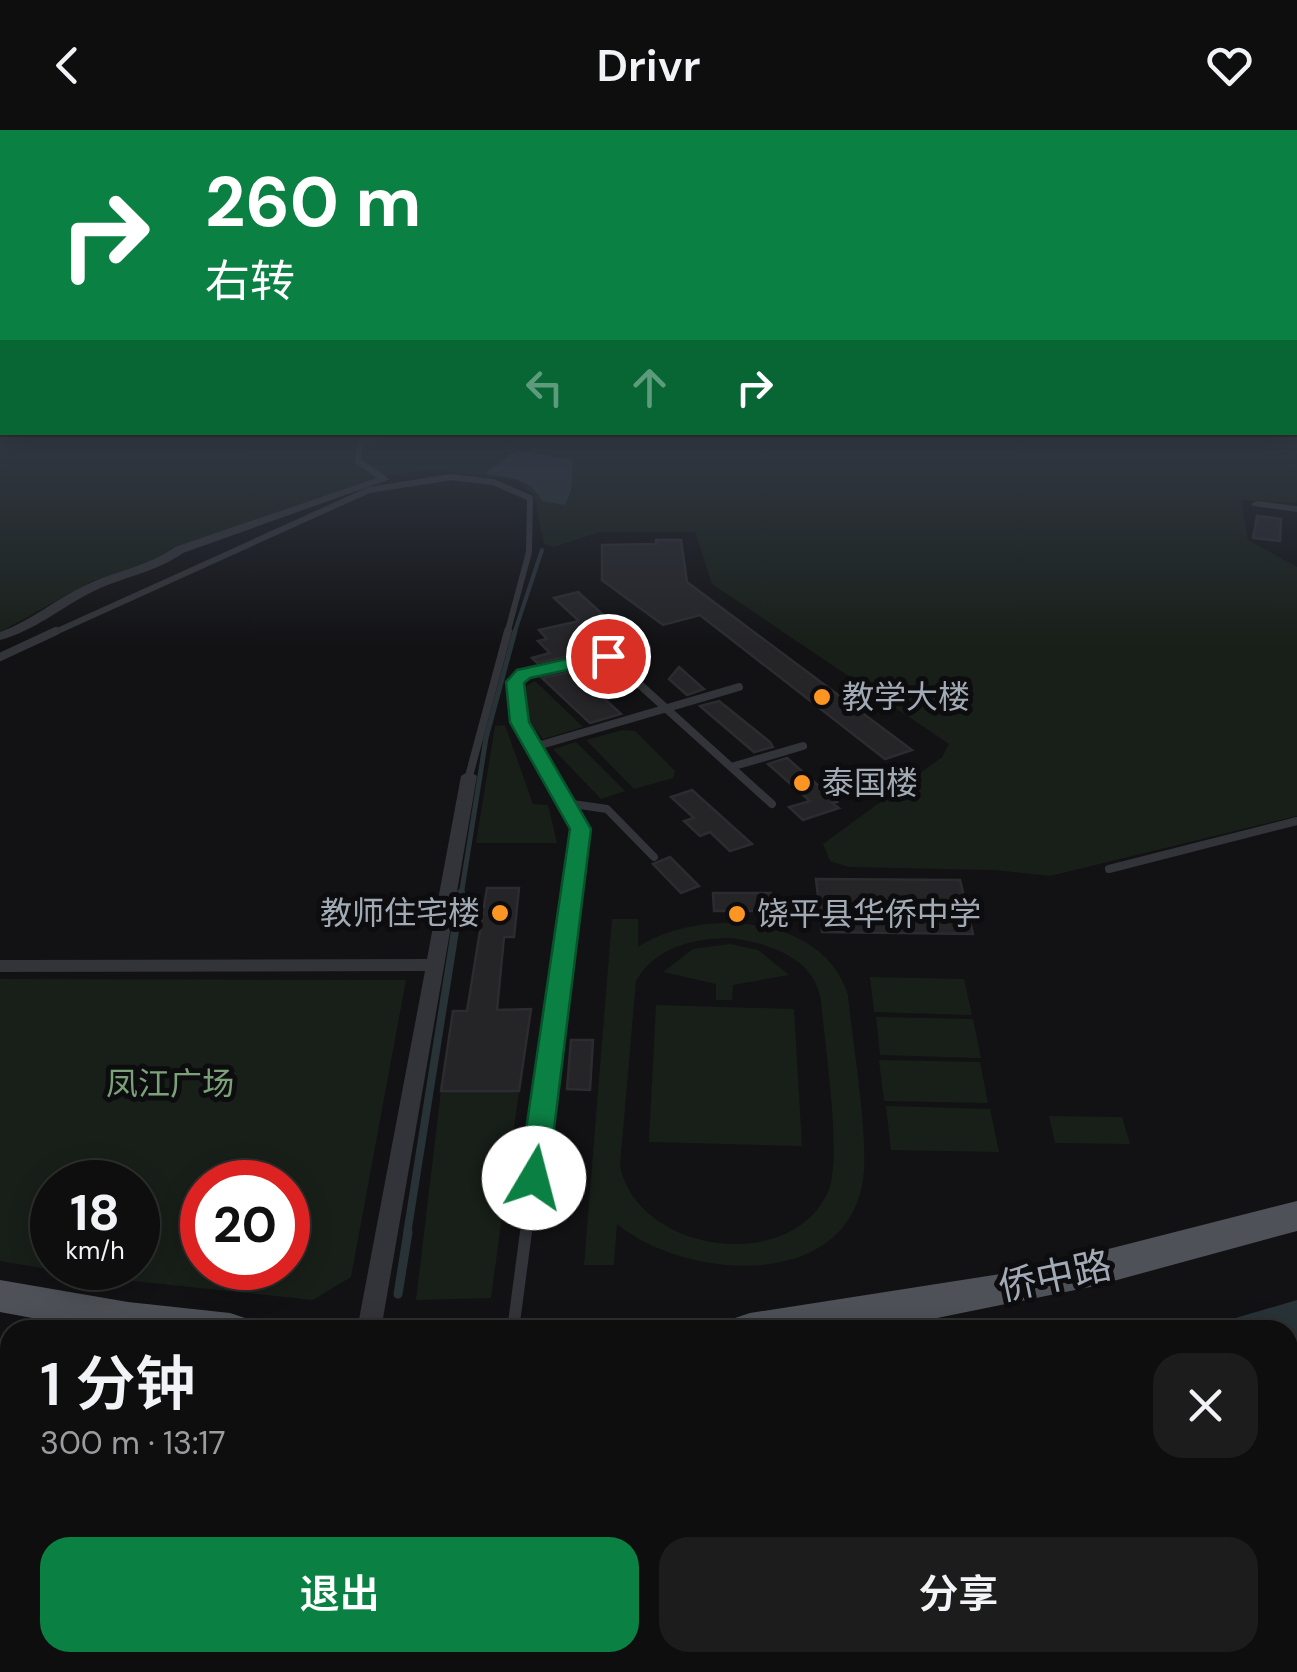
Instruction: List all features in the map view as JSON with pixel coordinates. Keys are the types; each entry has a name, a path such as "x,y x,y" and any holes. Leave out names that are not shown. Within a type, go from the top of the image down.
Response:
{"main road":[{"name":"侨中路","path":"839,1320 1210,1243 1297,1216"},
{"path":"0,1296 137,1320"}],"street":[{"path":"0,636 22,630 98,584 158,568 179,550 317,503"},
{"path":"1258,504 1297,509"},
{"path":"370,1320 469,776"},
{"path":"0,966 434,965"}],"lane":[{"path":"0,657 340,503"},
{"path":"469,776 529,552 530,503"},
{"path":"514,1320 580,829 519,722 515,682 524,674 647,647"},
{"path":"608,656 772,804"},
{"path":"534,747 739,686"},
{"path":"732,768 803,746"},
{"path":"566,803 591,799 611,810 654,857"},
{"path":"1109,868 1297,822"}],"green space":[{"path":"0,503 308,503 172,548 142,568 92,581 0,632"},
{"path":"535,503 1242,503 1248,540 1297,567 1297,816 1050,876 994,870 849,867 830,861 823,844 942,757 949,744 712,584 695,532 599,532 554,547 544,544"},
{"path":"535,681 583,727 543,739 522,712 525,687"},
{"path":"505,725 533,804 548,805 557,843 476,843 495,726"},
{"path":"623,730 635,731 675,771 673,778 634,789 586,740"},
{"path":"576,742 625,791 601,799 553,749"},
{"path":"612,919 638,919 638,947 693,926 725,923 787,933 813,947 834,968 848,995 864,1168 862,1186 848,1220 824,1244 792,1259 756,1265 718,1264 680,1256 646,1243 617,1224 614,1265 584,1265","holes":["717,938 745,940 787,955 817,985 831,1099 832,1176 828,1192 809,1218 782,1235 750,1243 716,1243 684,1234 655,1218 633,1195 620,1166 636,981 654,960 677,947"]},
{"path":"730,944 758,950 789,975 733,985 732,1000 716,1000 716,984 663,972 693,949"},
{"path":"870,977 964,979 972,1015 874,1012"},
{"name":"凤江广场","path":"0,979 406,980 351,1277 313,1300 218,1290 310,1290 310,1160 180,1160 180,1286 160,1284 160,1160 30,1160 30,1266 0,1261"},
{"path":"656,1005 794,1009 802,1146 649,1142"},
{"path":"876,1017 973,1019 981,1058 880,1055"},
{"path":"879,1060 980,1062 988,1103 884,1101"},
{"path":"441,1091 519,1091 491,1298 416,1300"},
{"path":"886,1106 990,1109 999,1152 891,1150"},
{"path":"1049,1116 1122,1117 1130,1144 1055,1143"}],"shaded area":[{"path":"1297,1300 1297,1320 1229,1320"}],"building":[{"path":"1257,516 1281,519 1280,541 1253,538"},
{"path":"656,540 681,540 687,582 912,750 885,759 700,615 663,625 602,580 602,545 656,544"},
{"path":"578,592 633,642 537,663 532,658 550,653 538,641 547,639 539,630 579,621 554,598"},
{"path":"679,667 704,689 687,695 669,679"},
{"path":"575,671 621,714 590,723 542,678"},
{"path":"719,701 773,747 754,752 700,706"},
{"name":"泰国楼","path":"787,758 839,808 803,820 789,807 810,801 768,764"},
{"path":"692,790 752,844 730,851 710,832 700,836 684,821 694,818 671,797"},
{"path":"670,857 699,886 681,893 653,864"},
{"path":"816,879 960,880 973,934 822,932"},
{"path":"487,888 519,888 514,937 504,937 497,1010 531,1009 519,1091 441,1091 453,1011 467,1011"},
{"path":"713,893 771,893 773,911 714,911"},
{"path":"571,1040 593,1040 590,1090 567,1089"}],"waterway":[{"path":"515,631 542,550"},
{"path":"461,896 486,738 515,631"},
{"path":"407,1234 461,893"},
{"path":"398,1294 408,1232"}],"place":[{"name":"教学大楼","path":"822,697"},
{"name":"泰国楼","path":"802,783"},
{"name":"教师住宅楼","path":"500,913"},
{"name":"饶平县华侨中学","path":"737,914"}],"route":[{"path":"534,1178 580,829 519,722 515,682 524,674 608,656"}]}
